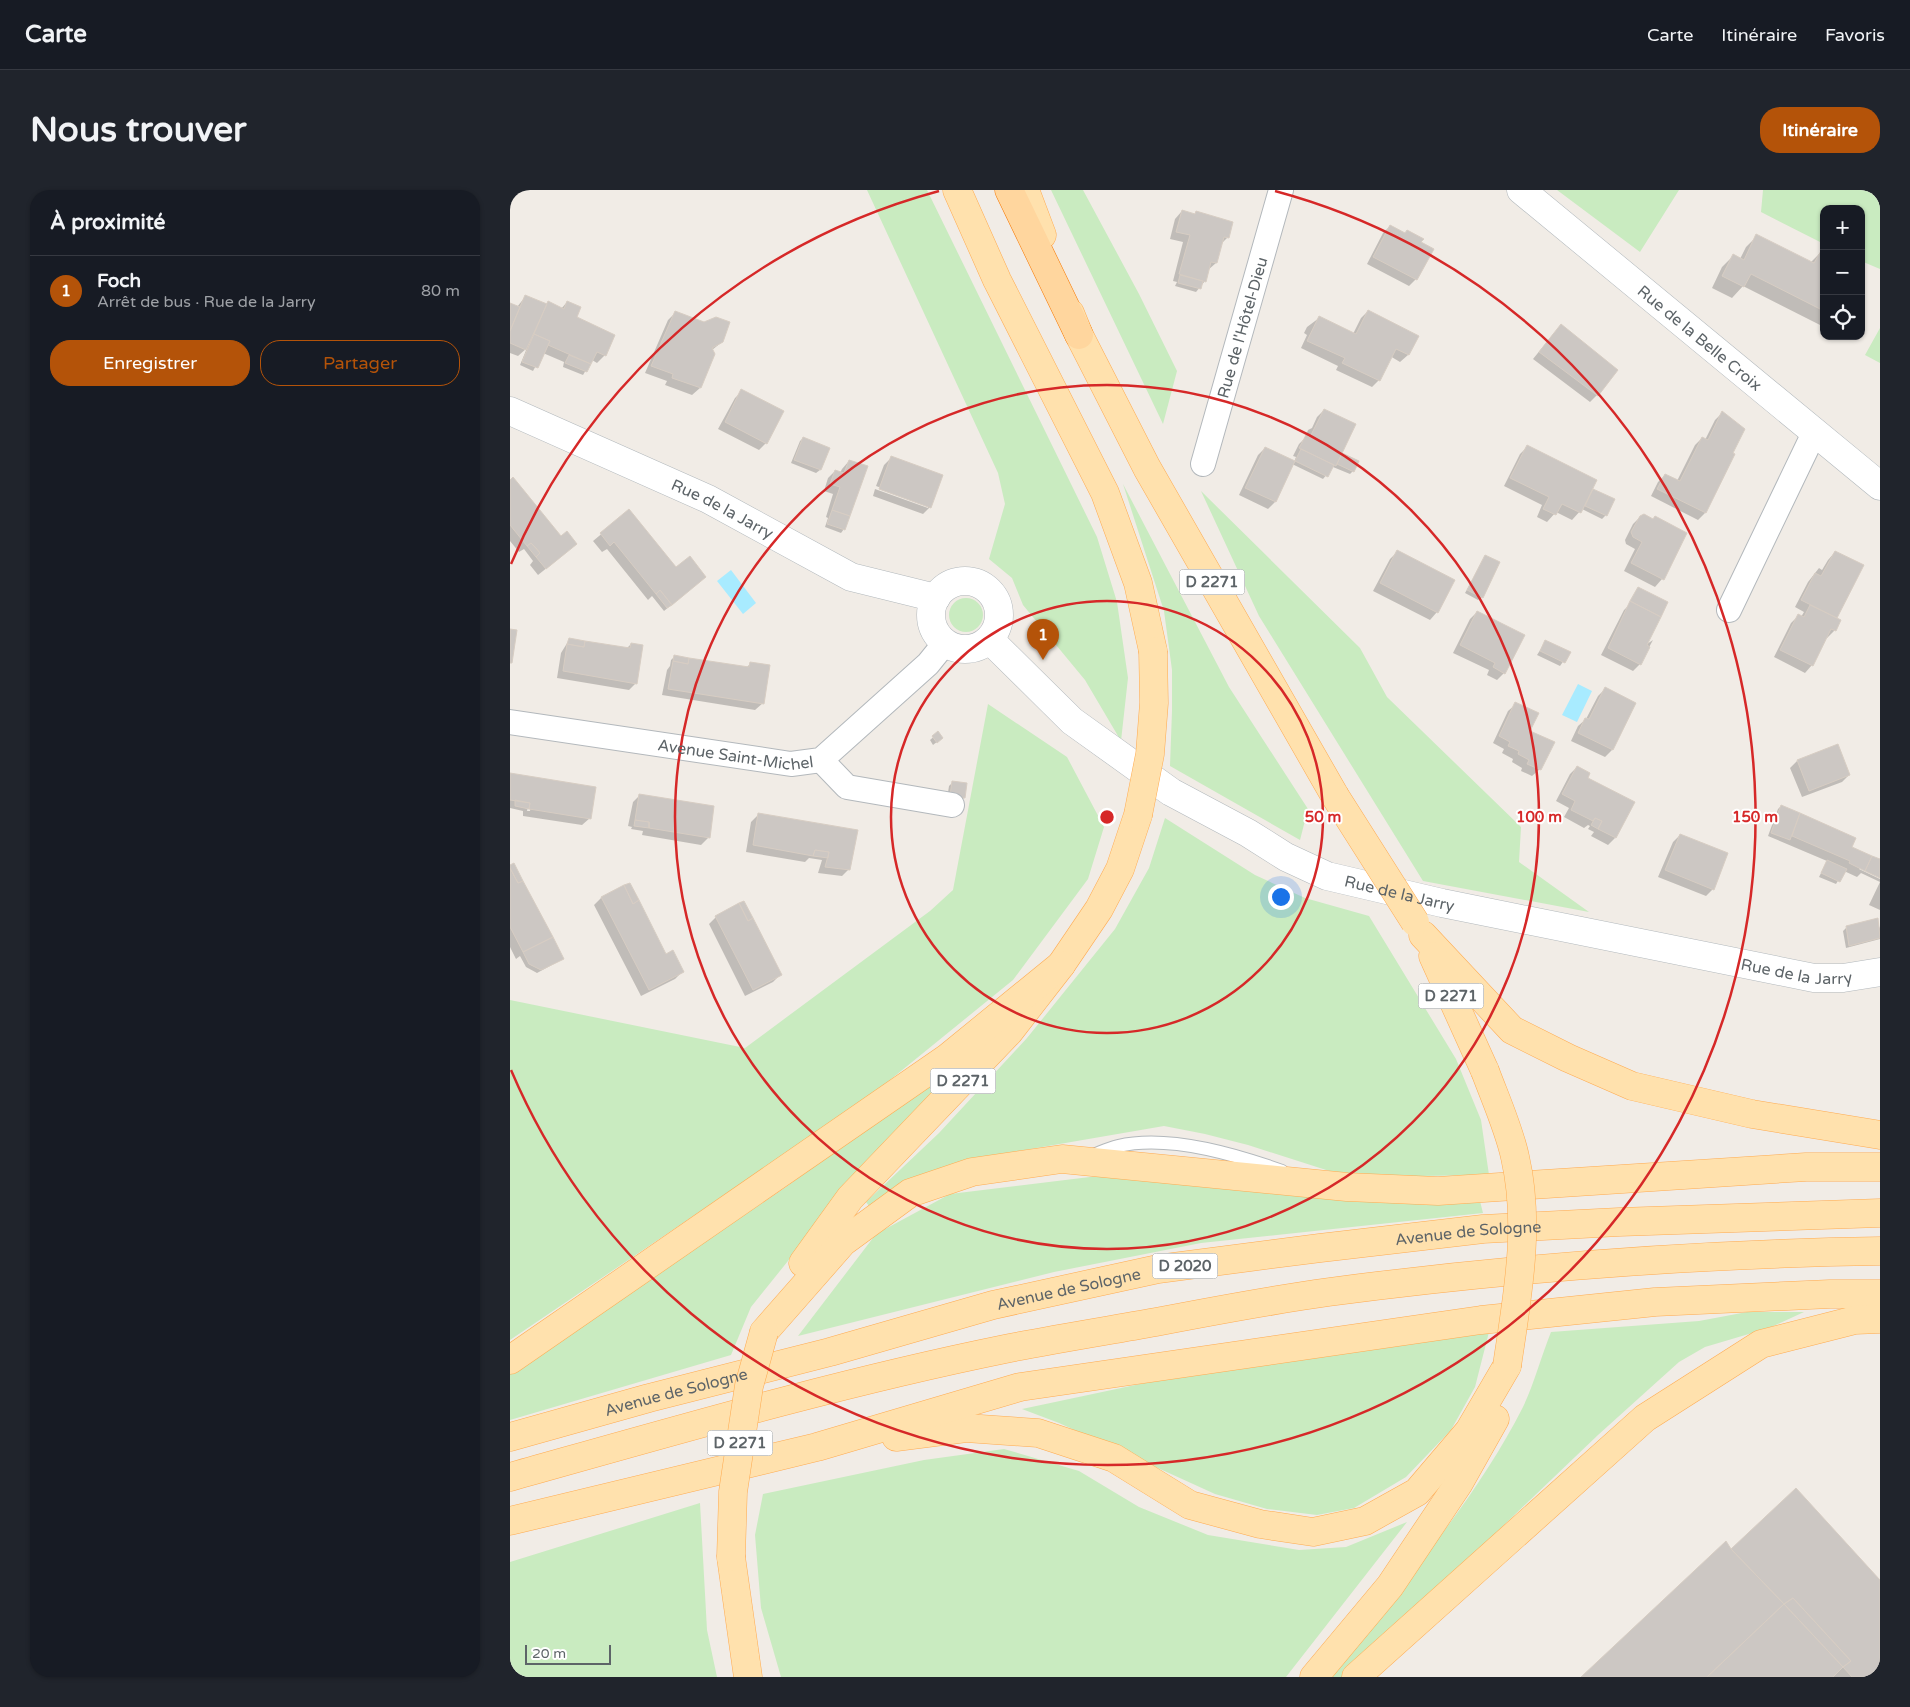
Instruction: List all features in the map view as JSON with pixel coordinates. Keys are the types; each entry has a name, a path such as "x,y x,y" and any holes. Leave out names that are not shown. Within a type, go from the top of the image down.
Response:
{"highway":[{"name":"D 2271","path":"1009,190 1078,335"}],"main road":[{"name":"D 2271","path":"748,1677 731,1557 733,1492 748,1386 764,1332 802,1265 850,1198 1009,1032 1061,965 1099,910 1116,877 1138,815 1151,745 1154,703 1153,651 1138,583 1105,494 997,280 957,190"},
{"path":"1025,190 1078,335"},
{"name":"Rue de la Belle Croix","path":"1521,190 1880,486"},
{"name":"D 2271","path":"1078,335 1147,468 1335,796 1419,929 1485,1071 1515,1157 1522,1210 1521,1255 1507,1366"},
{"name":"Rue de la Jarry","path":"510,411 708,499 851,577 936,598"},
{"path":"961,581 973,581 984,586 993,595 999,609 1000,621 995,634 990,640 975,649 963,650 952,648 935,632 931,621 931,609 936,598 947,586 961,581"},
{"name":"Rue de la Jarry","path":"990,640 1072,720 1171,792 1248,833 1286,858 1328,876 1442,903 1814,978 1843,978 1880,972"},
{"path":"1419,929 1512,1030 1568,1058 1632,1086 1752,1114 1880,1135"},
{"path":"510,1360 947,1058 1061,965"},
{"path":"764,1332 843,1242 910,1193 972,1172 1062,1159 1315,1184 1438,1191 1806,1166 1880,1167"},
{"name":"Avenue de Sologne","path":"510,1437 649,1398 830,1352 993,1305 1158,1269 1483,1229 1628,1221 1880,1213"},
{"path":"510,1477 835,1388 993,1352 1325,1293 1460,1276 1617,1263 1810,1252 1880,1251"},
{"path":"510,1521 817,1447 1020,1386 1481,1320 1655,1302 1830,1294 1880,1294"},
{"path":"1356,1677 1645,1418 1761,1344 1855,1320 1880,1319"},
{"path":"817,1447 966,1428 1038,1433 1114,1458 1190,1505 1260,1524 1313,1532 1365,1521 1417,1492 1469,1431 1507,1366"},
{"path":"1314,1677 1390,1586 1459,1483 1496,1417 1507,1366"},
{"path":"510,1539 651,1488"}],"street":[{"name":"Rue de l'Hôtel-Dieu","path":"1203,464 1281,190"},
{"path":"1729,610 1814,431"},
{"name":"Avenue Saint-Michel","path":"510,722 791,764 821,760 928,664 945,643"},
{"path":"821,760 847,787 952,805"}],"green space":[{"path":"867,190 927,190 1097,537 1117,602 1128,678 1121,741 1085,680 1023,605 1012,578 989,559 1005,504 998,473"},
{"path":"1051,190 1083,190 1139,294 1177,371 1163,424"},
{"path":"1557,190 1679,190 1640,252"},
{"path":"1763,190 1880,190 1880,269 1865,263 1865,205 1820,205 1820,242 1761,212"},
{"path":"1880,328 1880,363 1865,355"},
{"path":"1123,484 1229,687 1308,809 1300,840 1170,766 1172,670 1164,611"},
{"path":"1201,491 1360,648 1387,697 1521,827 1519,862 1589,912 1423,881 1259,616"},
{"path":"966,598 973,599 978,603 982,608 982,622 978,627 973,631 966,632 959,631 954,627 950,622 949,615 950,608 954,603 959,599"},
{"path":"988,704 1067,757 1104,827 1088,879 1013,980 869,1097 510,1340 510,1000 745,1048 930,911 953,890"},
{"path":"1165,818 1255,875 1305,898 1369,916 1456,1059 1481,1120 1489,1175 1348,1177 1248,1145 1164,1126 967,1160 872,1210 866,1202 939,1133 1027,1038 1115,929 1149,868"},
{"path":"969,1054 849,1185 751,1307 731,1355 510,1420 510,1373 786,1187"},
{"path":"1098,1176 1480,1201 1483,1213 1201,1243 1054,1272 798,1336 876,1234 950,1194"},
{"path":"1747,1312 1804,1312 1769,1328 1705,1347 1679,1362 1598,1435 1345,1677 1326,1677 1432,1547 1481,1479 1523,1407 1551,1332 1699,1321"},
{"path":"1489,1332 1475,1387 1451,1430 1406,1477 1354,1508 1317,1515 1267,1509 1215,1494 1059,1423 1022,1409 1173,1377"},
{"path":"1004,1449 1079,1471 1139,1507 1208,1535 1299,1550 1346,1547 1407,1522 1286,1677 781,1677 761,1608 755,1535 763,1494 924,1460"},
{"path":"700,1503 707,1630 717,1677 510,1677 510,1562"}],"water":[{"path":"731,570 756,603 743,614 717,581"},
{"path":"1578,684 1592,691 1577,722 1562,715"}],"building":[{"path":"1182,210 1195,214 1196,211 1233,222 1229,238 1224,237 1217,263 1211,262 1206,282 1179,274 1190,235 1176,232"},
{"path":"1390,225 1405,233 1407,230 1424,239 1421,242 1434,249 1417,280 1373,257"},
{"path":"1756,234 1814,263 1820,253 1820,309 1751,274 1744,287 1722,276 1733,254 1744,260"},
{"path":"1180,275 1203,281 1201,289 1178,283"},
{"path":"525,295 547,304 526,350 510,343 510,331"},
{"path":"548,301 564,309 567,301 581,307 577,317 615,335 606,356 597,352 591,364 548,345 550,341 534,334"},
{"path":"510,303 520,307 510,331"},
{"path":"1368,310 1419,336 1409,355 1396,349 1380,381 1342,363 1345,358 1307,341 1319,316 1356,334"},
{"path":"675,311 704,322 716,317 730,322 723,342 712,348 715,354 701,388 672,378 673,374 651,366"},
{"path":"1561,324 1618,370 1598,396 1539,352"},
{"path":"534,334 550,341 538,368 522,362"},
{"path":"569,355 591,364 587,372 565,363"},
{"path":"741,389 784,411 767,444 725,422"},
{"path":"1324,409 1356,424 1336,466 1299,448 1306,435 1310,437"},
{"path":"1722,411 1745,429 1706,513 1657,489 1665,474 1680,481 1702,437 1708,440"},
{"path":"803,437 830,448 821,470 794,460"},
{"path":"1527,445 1597,480 1581,513 1562,504 1556,515 1543,509 1549,497 1510,478"},
{"path":"1265,447 1295,461 1276,502 1245,488"},
{"path":"1301,449 1334,465 1328,477 1295,461"},
{"path":"1342,453 1359,461 1354,472 1337,464"},
{"path":"891,456 943,475 931,508 879,489"},
{"path":"849,460 868,466 850,516 832,510 840,487 830,484 835,470 844,473"},
{"path":"513,477 561,536 567,531 577,544 546,569 536,557 540,553 537,549 531,543 527,546 510,525 510,480"},
{"path":"1593,489 1615,499 1607,516 1585,506"},
{"path":"629,509 676,567 690,556 706,577 672,605 660,590 656,594 614,542 610,546 600,533"},
{"path":"832,510 850,516 845,530 827,524"},
{"path":"1644,514 1653,519 1655,516 1687,533 1664,580 1631,563 1642,542 1633,537 1631,532 1640,516"},
{"path":"531,543 540,553 536,557 527,546"},
{"path":"1397,550 1455,580 1438,613 1380,583"},
{"path":"1835,551 1864,565 1837,618 1801,600 1815,573 1821,576"},
{"path":"1485,555 1500,562 1483,598 1467,590"},
{"path":"1638,587 1668,602 1661,617 1630,601"},
{"path":"660,590 672,605 667,608 656,594"},
{"path":"1630,601 1661,617 1647,645 1650,647 1641,665 1608,648"},
{"path":"1810,605 1841,620 1836,631 1831,629 1813,666 1780,650 1798,614 1804,617"},
{"path":"1477,611 1525,635 1505,674 1493,667 1495,663 1460,645"},
{"path":"510,629 517,630 512,663 510,663"},
{"path":"569,638 585,641 584,647 567,644"},
{"path":"1545,640 1571,652 1565,663 1540,651"},
{"path":"585,641 630,648 631,643 643,645 637,684 563,671 567,644 584,647"},
{"path":"674,655 689,658 688,664 673,661"},
{"path":"689,658 749,667 750,662 770,665 764,704 668,689 673,661 688,664"},
{"path":"1605,687 1636,703 1613,750 1578,733 1585,718 1589,719"},
{"path":"1515,702 1539,713 1530,731 1555,742 1541,770 1527,764 1529,760 1518,754 1519,751 1508,746 1510,742 1499,736"},
{"path":"938,731 943,738 937,743 932,736"},
{"path":"1838,744 1850,775 1809,791 1797,760"},
{"path":"1577,766 1590,773 1588,778 1635,802 1616,838 1598,829 1602,821 1595,818 1593,821 1571,810 1575,801 1562,794"},
{"path":"510,773 596,787 591,819 529,809 530,803 510,800"},
{"path":"952,781 967,783 965,798 950,796"},
{"path":"639,794 714,806 710,838 649,828 649,822 635,820"},
{"path":"515,800 530,803 529,809 515,806"},
{"path":"1781,805 1800,813 1790,840 1771,833"},
{"path":"758,813 858,830 850,870 825,867 829,852 815,850 813,856 753,845"},
{"path":"1800,813 1856,838 1852,847 1872,856 1865,871 1849,863 1850,861 1792,836"},
{"path":"1595,818 1602,821 1598,829 1591,825"},
{"path":"635,820 649,822 649,828 634,826"},
{"path":"1680,834 1728,853 1714,890 1665,870"},
{"path":"815,850 829,852 828,858 813,856"},
{"path":"1872,856 1880,859 1880,878 1865,871"},
{"path":"1827,860 1847,869 1840,882 1821,873"},
{"path":"514,863 523,881 518,883 510,868 510,865"},
{"path":"510,868 518,883 523,881 553,937 523,952 510,927"},
{"path":"630,883 639,900 633,904 624,885"},
{"path":"624,885 633,904 639,900 666,954 673,950 684,972 649,990 601,897"},
{"path":"744,901 753,918 748,921 739,903"},
{"path":"739,903 748,921 753,918 782,975 753,990 715,916"},
{"path":"1878,918 1880,938 1849,946 1846,926"},
{"path":"553,937 564,959 541,970 529,964 523,952"},
{"path":"1796,1488 1880,1580 1880,1677 1852,1677 1843,1667 1851,1661 1793,1598 1784,1604 1731,1549"},
{"path":"1726,1541 1731,1549 1784,1604 1707,1677 1581,1677"},
{"path":"1793,1598 1851,1661 1843,1667 1784,1604"},
{"path":"1784,1604 1843,1667 1833,1677 1707,1677"}],"place":[{"name":"Foch","path":"1043,660"}]}
